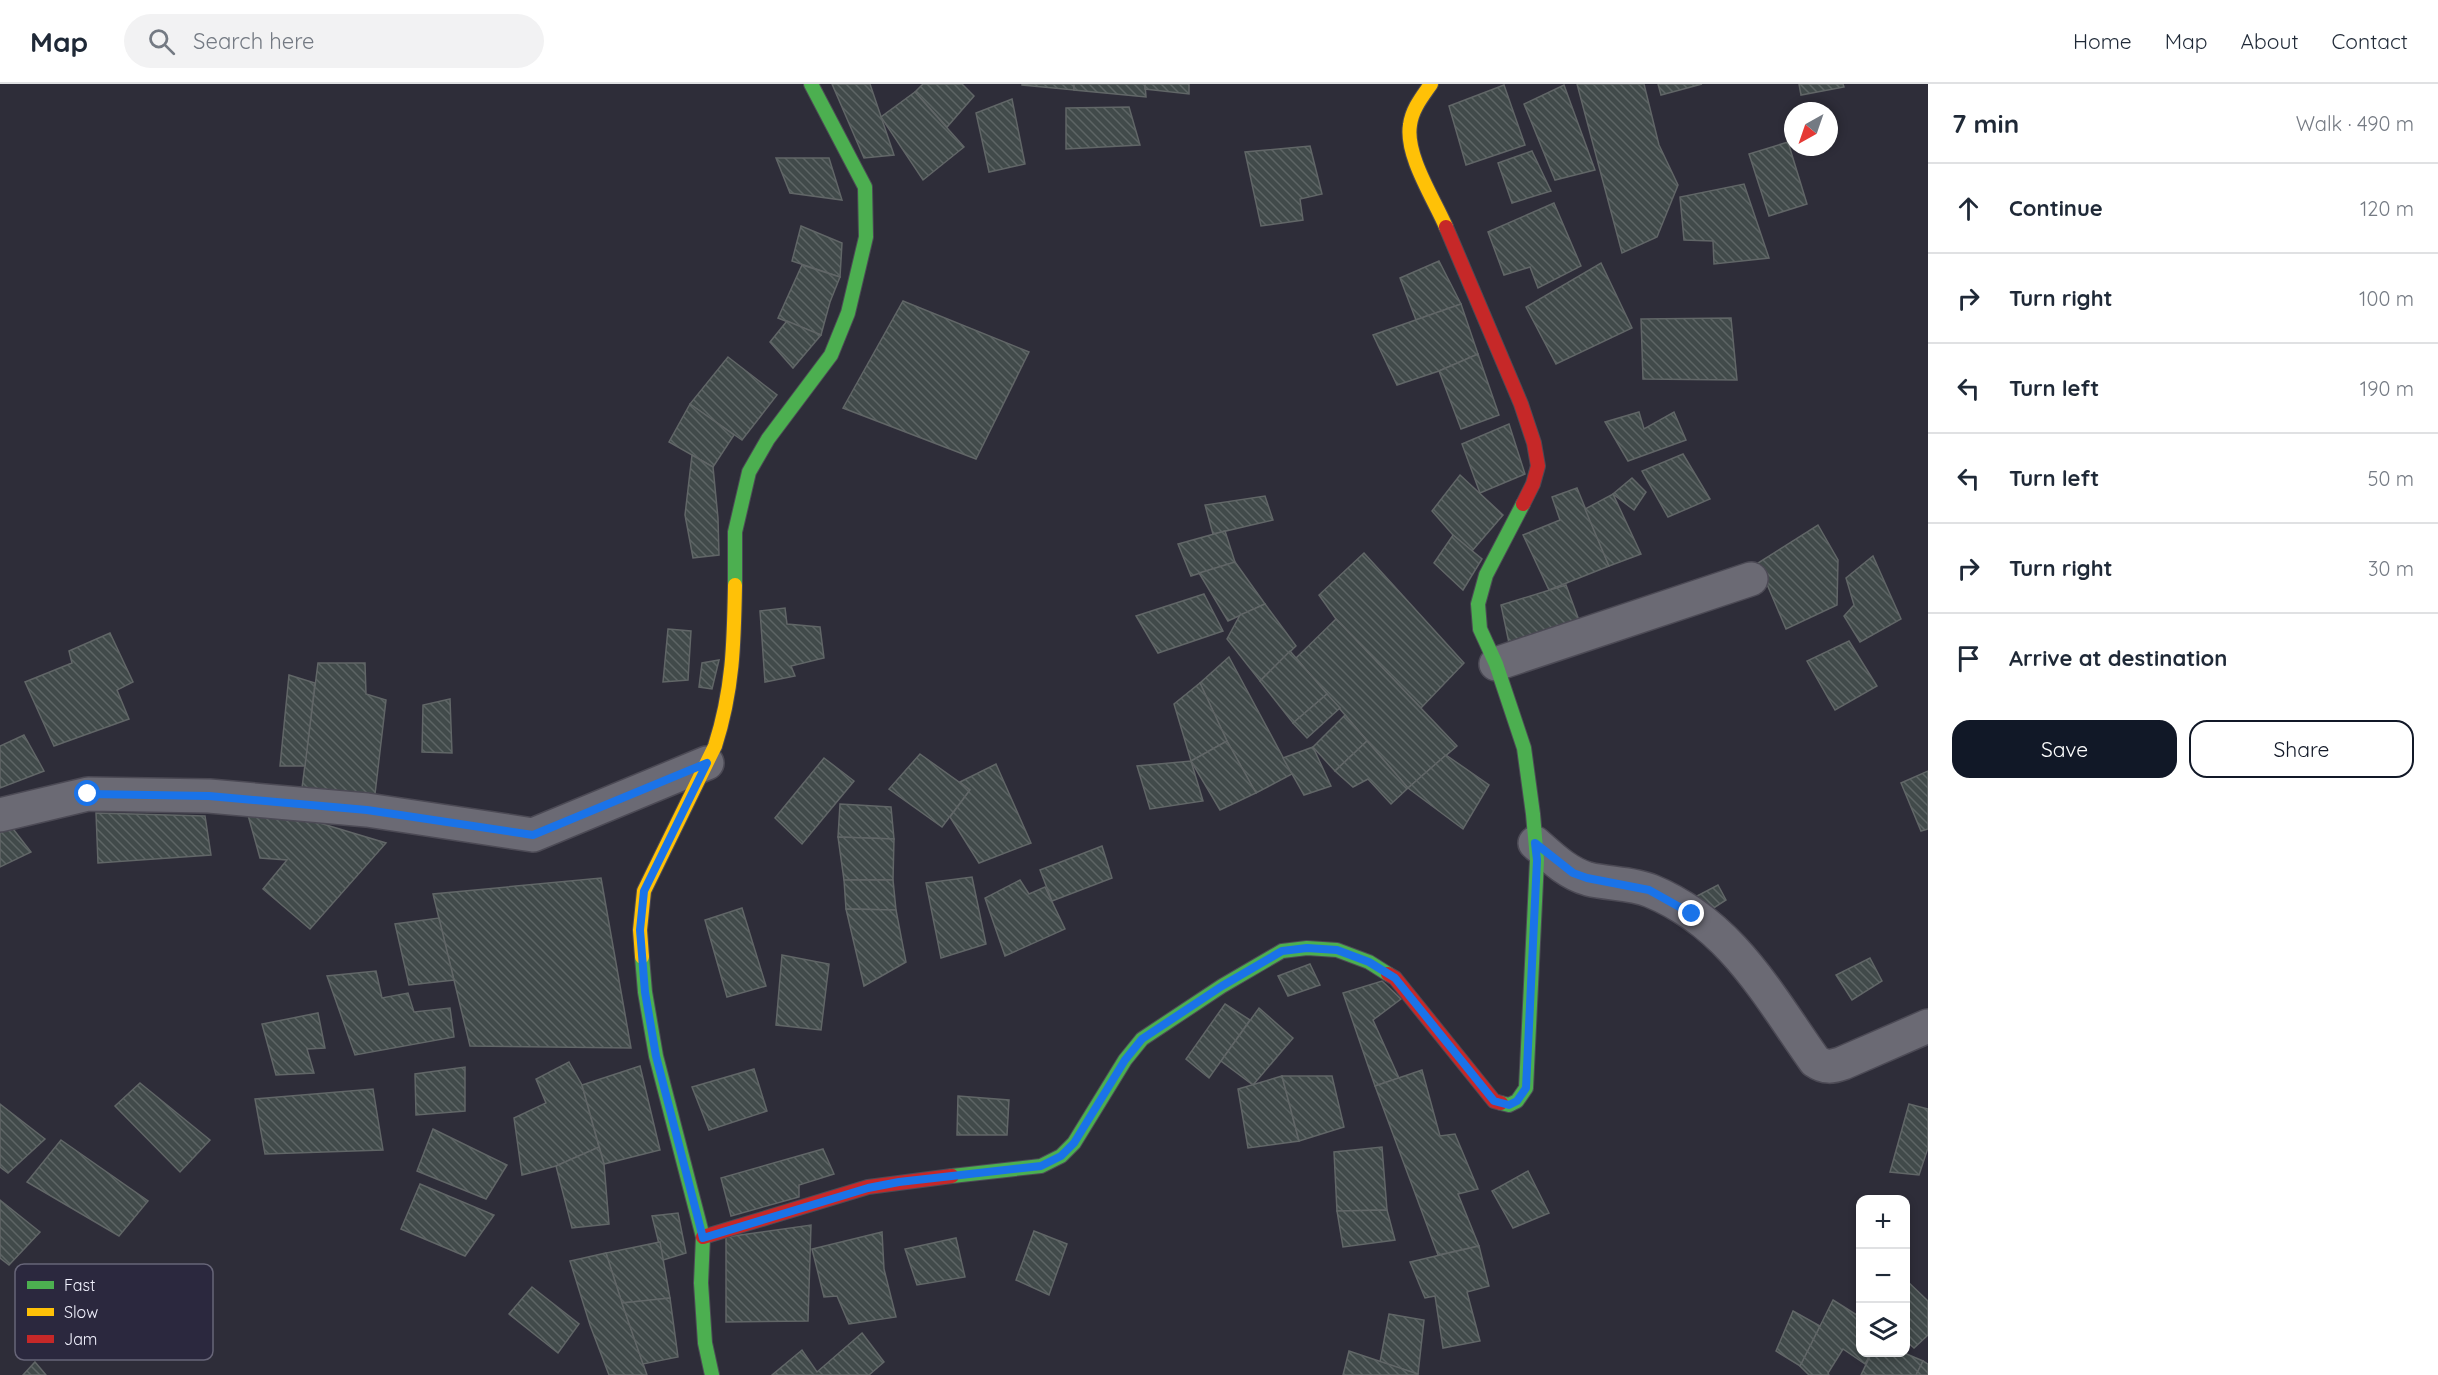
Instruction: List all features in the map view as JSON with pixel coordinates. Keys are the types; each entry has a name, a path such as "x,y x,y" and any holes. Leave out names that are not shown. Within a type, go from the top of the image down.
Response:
{"street":[{"path":"712,1375 705,1343 701,1283 703,1238 656,1056 645,992 640,930 644,891 707,763 721,727 730,690 734,639 735,532 749,472 768,439 831,355 848,313 866,237 865,187 811,84"},
{"path":"703,1238 868,1188 899,1182 1041,1166 1061,1156 1074,1143 1125,1060 1142,1039 1222,986 1282,951 1307,948 1337,950 1369,962 1395,978 1494,1101 1509,1105 1517,1101 1526,1088 1537,860 1524,748 1496,664 1480,629 1480,598 1486,574 1533,484 1538,466 1534,443 1521,404 1417,164 1409,137 1410,117 1417,102 1431,84"},
{"path":"1496,664 1751,579"},
{"path":"0,815 88,794 209,796 367,810 533,835 707,763"},
{"path":"1535,843 1573,873 1587,878 1649,890 1692,914 1745,961 1815,1060 1822,1066 1843,1063 1928,1026"}],"building":[{"path":"832,84 870,84 894,155 864,158"},
{"path":"923,84 962,84 974,96 947,127 915,92"},
{"path":"1074,84 1074,90 1022,85"},
{"path":"1074,84 1145,84 1146,97 1074,90"},
{"path":"1145,84 1189,84 1189,94 1145,89"},
{"path":"1577,84 1644,84 1659,145 1678,185 1657,237 1622,253"},
{"path":"1658,84 1702,84 1661,95"},
{"path":"1799,84 1843,84 1844,87 1801,95"},
{"path":"1504,85 1525,145 1466,165 1449,106"},
{"path":"1564,85 1595,170 1555,180 1524,104"},
{"path":"915,92 964,147 923,180 881,117"},
{"path":"1012,99 1025,164 989,172 976,113"},
{"path":"1129,107 1140,145 1066,149 1066,108"},
{"path":"1784,143 1784,156 1792,156 1807,204 1769,216 1749,154"},
{"path":"1310,146 1322,194 1300,199 1303,220 1261,226 1245,152"},
{"path":"1532,151 1551,191 1512,203 1498,163"},
{"path":"776,158 829,158 842,200 790,193"},
{"path":"1744,184 1769,258 1714,264 1713,241 1684,240 1680,197"},
{"path":"1554,203 1581,266 1538,288 1530,267 1504,275 1488,232"},
{"path":"801,226 842,243 840,277 792,261"},
{"path":"1439,261 1461,304 1416,320 1400,278"},
{"path":"1601,263 1632,328 1556,364 1526,307"},
{"path":"802,265 840,277 821,335 778,318"},
{"path":"903,301 1029,352 976,459 843,408"},
{"path":"1461,304 1478,354 1439,371 1397,385 1373,335"},
{"path":"1731,318 1737,380 1643,379 1641,319"},
{"path":"787,321 821,335 793,368 770,342"},
{"path":"1478,354 1499,415 1461,429 1439,371"},
{"path":"728,357 777,395 742,440 690,404"},
{"path":"690,404 734,435 713,467 669,442"},
{"path":"1639,412 1644,429 1674,412 1686,440 1628,461 1605,422"},
{"path":"1509,424 1525,474 1480,493 1462,444"},
{"path":"1683,454 1710,499 1668,517 1642,471"},
{"path":"692,455 713,467 719,555 693,558 685,515"},
{"path":"1460,475 1503,515 1472,551 1453,535 1432,511"},
{"path":"1632,478 1646,492 1634,510 1613,494"},
{"path":"1577,488 1609,566 1549,590 1523,535 1560,520 1552,497"},
{"path":"1613,494 1641,554 1609,566 1585,509"},
{"path":"1265,496 1273,520 1213,534 1205,505"},
{"path":"1818,525 1838,560 1837,605 1786,629 1758,563"},
{"path":"1225,531 1235,562 1191,576 1178,544"},
{"path":"1453,535 1482,559 1463,590 1434,563"},
{"path":"1364,553 1464,663 1421,708 1336,619 1319,595"},
{"path":"1873,556 1901,619 1860,642 1844,616 1854,605 1846,578"},
{"path":"1235,562 1265,604 1228,621 1199,573"},
{"path":"1566,585 1580,623 1509,643 1501,605"},
{"path":"1204,594 1223,631 1158,653 1136,616"},
{"path":"1265,604 1296,646 1260,681 1227,639 1240,615"},
{"path":"785,608 787,624 820,627 824,658 791,666 795,676 765,682 760,611"},
{"path":"1336,619 1457,746 1408,788 1296,658"},
{"path":"668,629 691,631 688,680 663,682"},
{"path":"110,633 133,682 117,690 129,719 54,746 25,682 72,663 69,651"},
{"path":"1849,641 1877,686 1835,710 1807,661"},
{"path":"1290,651 1327,694 1293,723 1260,681"},
{"path":"1229,657 1292,774 1256,793 1227,741 1200,683"},
{"path":"719,660 712,689 699,687 702,663"},
{"path":"318,663 365,663 366,694 386,700 375,794 302,788"},
{"path":"289,675 315,683 305,766 280,766"},
{"path":"1200,683 1227,741 1191,761 1174,704"},
{"path":"1327,694 1340,708 1307,738 1293,723"},
{"path":"450,699 452,753 422,752 423,705"},
{"path":"1345,715 1367,741 1335,771 1313,747"},
{"path":"24,735 44,771 0,788 0,746"},
{"path":"1227,741 1256,793 1220,810 1191,761"},
{"path":"1367,741 1408,788 1391,804 1368,779 1353,787 1335,771"},
{"path":"1313,747 1331,786 1304,795 1283,758"},
{"path":"920,754 970,790 942,827 889,789"},
{"path":"1446,755 1489,785 1463,829 1408,788"},
{"path":"824,758 854,781 802,844 775,818"},
{"path":"1191,761 1203,801 1150,809 1137,766"},
{"path":"996,764 1031,843 979,863 950,817 970,790 960,782"},
{"path":"1928,771 1928,829 1921,831 1901,783"},
{"path":"840,804 891,807 894,839 838,837"},
{"path":"96,813 205,816 211,855 98,863"},
{"path":"248,815 313,821 386,843 310,929 263,889 287,860 260,858"},
{"path":"10,825 31,852 0,867 0,829"},
{"path":"838,837 894,839 893,880 844,880"},
{"path":"1102,846 1112,878 1052,901 1040,870"},
{"path":"972,877 986,944 941,958 926,883"},
{"path":"601,878 631,1048 470,1046 433,894"},
{"path":"844,880 893,880 896,910 846,909"},
{"path":"1020,880 1029,894 1045,887 1065,929 1005,956 985,898"},
{"path":"1718,885 1726,900 1706,913 1695,897"},
{"path":"742,908 766,986 727,997 705,920"},
{"path":"846,909 896,910 906,962 864,986"},
{"path":"439,918 454,980 409,985 395,924"},
{"path":"782,955 829,964 821,1030 776,1025"},
{"path":"1870,958 1882,981 1852,1000 1836,975"},
{"path":"1310,964 1320,985 1288,996 1278,976"},
{"path":"376,971 382,998 408,993 414,1012 450,1008 454,1037 355,1055 327,976"},
{"path":"1382,981 1401,999 1373,1020 1399,1078 1375,1086 1343,993"},
{"path":"1225,1004 1250,1020 1209,1078 1186,1059"},
{"path":"1259,1008 1293,1038 1253,1085 1221,1061"},
{"path":"318,1013 325,1048 307,1049 314,1073 276,1075 262,1024"},
{"path":"569,1062 582,1085 599,1147 556,1166 522,1175 514,1118 546,1103 536,1079"},
{"path":"640,1066 660,1150 604,1164 582,1085"},
{"path":"465,1067 465,1111 416,1115 415,1074"},
{"path":"754,1069 767,1111 709,1130 692,1087"},
{"path":"1422,1070 1440,1136 1455,1134 1478,1189 1458,1194 1479,1246 1438,1255 1375,1086"},
{"path":"1282,1076 1299,1141 1248,1148 1238,1089"},
{"path":"1282,1076 1332,1076 1344,1127 1299,1141"},
{"path":"140,1083 210,1140 180,1172 115,1106"},
{"path":"373,1089 383,1150 265,1154 255,1099"},
{"path":"958,1096 1009,1100 1007,1135 957,1135"},
{"path":"0,1104 45,1139 8,1173 0,1167"},
{"path":"1909,1104 1928,1109 1928,1148 1919,1175 1890,1172"},
{"path":"433,1129 507,1165 486,1199 417,1171"},
{"path":"61,1140 148,1201 119,1236 27,1182"},
{"path":"599,1147 604,1164 609,1224 572,1228 556,1166"},
{"path":"1382,1147 1387,1210 1337,1211 1334,1152"},
{"path":"823,1149 834,1174 799,1185 799,1197 731,1216 721,1178"},
{"path":"1528,1171 1549,1213 1513,1228 1492,1191"},
{"path":"420,1184 494,1215 465,1256 401,1229"},
{"path":"0,1200 40,1232 9,1265 0,1258"},
{"path":"1387,1210 1395,1240 1343,1247 1337,1211"},
{"path":"678,1213 686,1253 663,1260 652,1216"},
{"path":"811,1225 808,1321 726,1322 726,1237"},
{"path":"1034,1231 1067,1244 1049,1295 1016,1280"},
{"path":"882,1232 884,1269 896,1317 849,1324 837,1296 824,1297 812,1249"},
{"path":"956,1238 965,1277 917,1285 905,1249"},
{"path":"660,1242 670,1298 622,1303 606,1253"},
{"path":"1479,1246 1489,1286 1467,1292 1480,1341 1443,1348 1435,1296 1425,1298 1410,1262"},
{"path":"606,1253 647,1375 609,1375 590,1325 570,1261"},
{"path":"1910,1284 1928,1301 1928,1335 1914,1348 1910,1344"},
{"path":"532,1287 579,1324 558,1353 509,1314"},
{"path":"670,1298 678,1357 643,1364 622,1303"},
{"path":"1833,1300 1856,1314 1856,1357 1869,1357 1865,1364 1843,1349 1828,1373 1829,1375 1809,1375 1800,1366"},
{"path":"1793,1311 1820,1326 1800,1366 1776,1351"},
{"path":"1389,1314 1424,1320 1418,1374 1380,1362"},
{"path":"862,1333 884,1362 869,1375 772,1375 802,1350 817,1372"},
{"path":"1349,1351 1418,1374 1343,1375"},
{"path":"1910,1355 1923,1361 1916,1375 1861,1375 1870,1357"},
{"path":"1923,1361 1928,1364 1928,1375 1916,1375"},
{"path":"35,1362 46,1375 23,1375"}],"traffic: fast":[{"path":"735,585 735,532 749,472 768,439 831,355 848,313 866,237 865,187 811,84"},
{"path":"1501,1103 1509,1105 1517,1101 1526,1088 1537,860 1524,748 1496,664 1480,629 1478,604 1486,575 1523,504"},
{"path":"952,1176 1041,1166 1061,1156 1074,1143 1125,1060 1142,1039 1222,986 1282,951 1307,948 1337,950 1369,962 1388,974"},
{"path":"642,957 645,992 656,1056 703,1237 701,1283 705,1343 712,1375"}],"traffic: slow":[{"path":"1431,84 1413,114 1410,137 1416,163 1446,227"},
{"path":"642,957 640,930 644,891 715,746 721,725 729,686 735,585"}],"traffic: jam":[{"path":"1446,227 1521,404 1534,443 1538,466 1533,484 1523,504"},
{"path":"1388,974 1395,978 1494,1101 1501,1103"},
{"path":"703,1237 868,1187 952,1176"}],"route":[{"path":"88,794 209,796 367,810 533,835 707,763 644,891 640,930 645,992 656,1056 703,1238 868,1188 899,1182 1041,1166 1061,1156 1074,1143 1086,1127 1125,1060 1142,1039 1169,1019 1282,951 1307,948 1337,950 1369,962 1395,978 1494,1101 1509,1105 1517,1101 1526,1088 1537,860 1535,843 1573,873 1587,878 1649,890 1692,914"}]}
